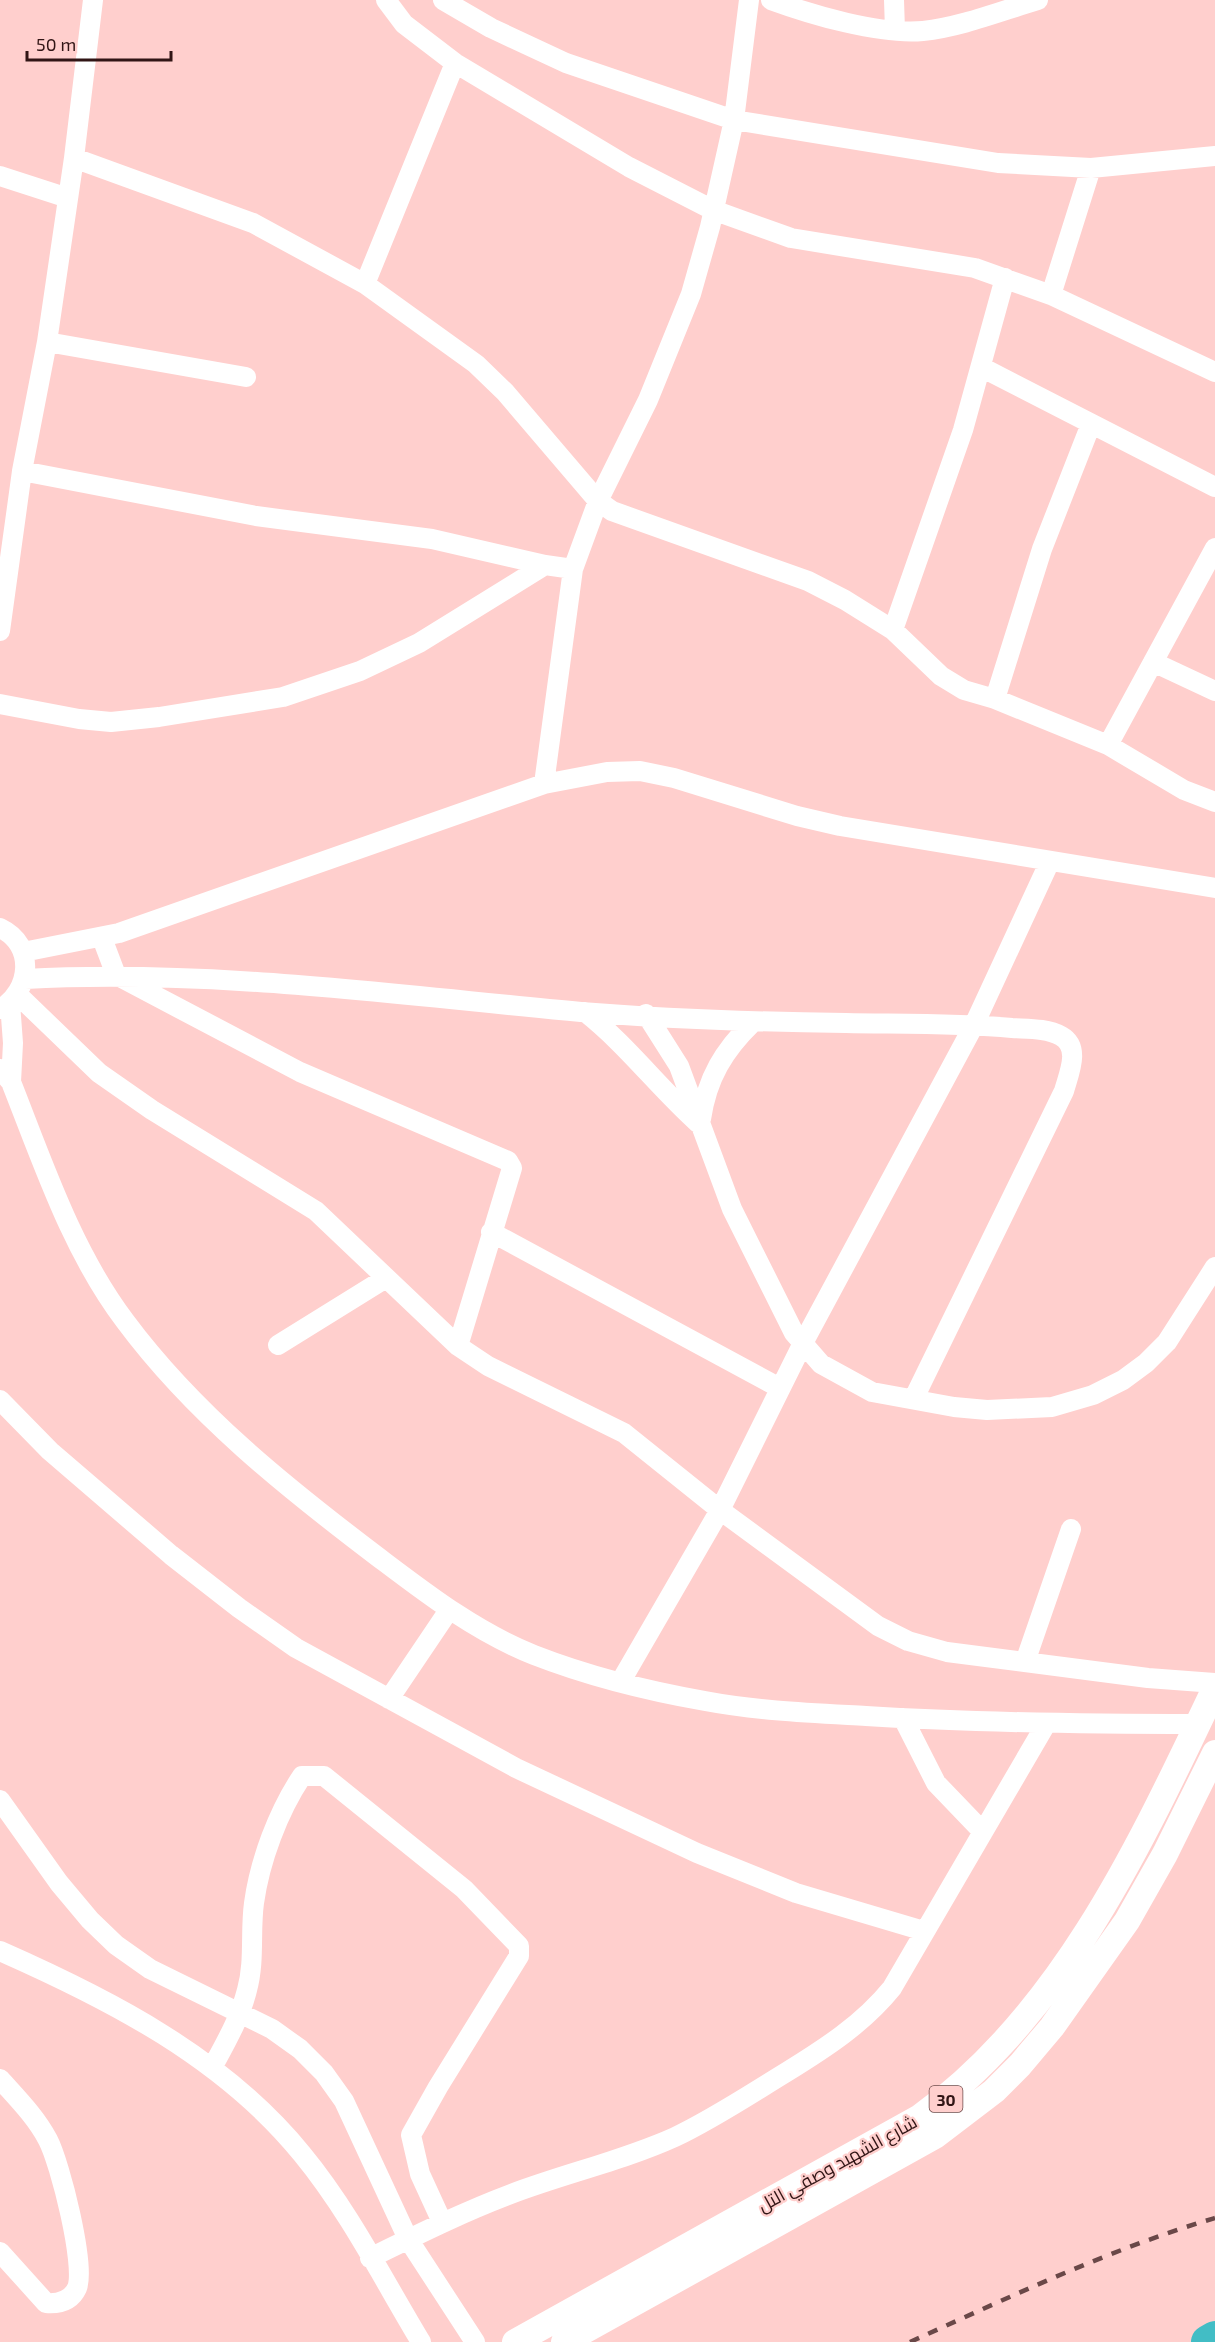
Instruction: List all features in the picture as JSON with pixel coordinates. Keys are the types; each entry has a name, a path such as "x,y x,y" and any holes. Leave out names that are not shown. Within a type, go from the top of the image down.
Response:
{"main road":[{"name":"شارع الشهيد وصفي التل","path":"515,2342 920,2117 952,2094 1012,2031 1072,1954 1146,1833 1215,1688"},
{"name":"شارع الشهيد وصفي التل","path":"564,2342 934,2136 994,2091 1020,2065 1052,2027 1127,1921 1165,1854 1215,1753"}],"street":[{"path":"0,631 22,471 47,342 74,158 93,0"},
{"path":"386,0 404,24 455,63 630,167 713,210 791,238 975,268 1051,295 1215,372"},
{"path":"443,0 491,28 566,63 734,120 998,163 1091,168 1213,158"},
{"path":"544,784 573,568 598,501 648,400 691,294 707,239 734,120 749,0"},
{"path":"771,0 792,4 822,16 895,30 936,29 998,6 1038,0"},
{"path":"894,0 895,30"},
{"path":"365,284 455,63"},
{"path":"74,158 253,223 365,284 476,364 506,392 598,501 630,519 808,580 892,630 941,676 964,690 995,699 1108,745 1184,790 1215,802"},
{"path":"1051,295 1091,168"},
{"path":"0,176 68,198"},
{"path":"892,630 963,430 1005,278"},
{"path":"47,342 246,377"},
{"path":"981,367 1215,487"},
{"path":"995,699 1042,549 1091,424"},
{"path":"22,471 256,516 432,539 544,565 573,568"},
{"path":"1108,745 1215,548"},
{"path":"0,704 79,719 111,722 170,716 283,697 360,671 419,643 544,565"},
{"path":"1153,662 1215,691"},
{"path":"23,952 102,938 544,784 607,772 640,771 674,778 797,816 840,826 1215,888"},
{"path":"621,1682 720,1510 802,1344 974,1025 1050,861"},
{"path":"0,928 16,940 23,952 26,966 13,996 13,1042 5,1076 69,1223 92,1269 124,1321 164,1367 259,1462 316,1510 449,1610 533,1655 621,1682 674,1695 740,1707 903,1718 1046,1724 1198,1724"},
{"path":"102,938 116,975 300,1072 504,1158 512,1168 458,1346"},
{"path":"13,996 116,975 359,989 585,1012 753,1022 974,1025 1054,1033 1069,1043 1072,1060 1064,1091 914,1398"},
{"path":"13,996 99,1073 152,1110 316,1212 458,1346 488,1366 624,1433 720,1510 878,1626 895,1636 947,1652 1148,1678 1215,1683"},
{"path":"585,1012 632,1053 673,1100 700,1124"},
{"path":"646,1014 679,1066 732,1209 802,1344 821,1364 872,1392 954,1407 1021,1410 1052,1407 1093,1395 1122,1380 1146,1363 1167,1342 1215,1267"},
{"path":"700,1124 704,1095 715,1067 732,1042 753,1022"},
{"path":"491,1232 780,1388"},
{"path":"278,1345 386,1278"},
{"path":"0,1400 50,1451 171,1555 238,1608 296,1648 516,1768 698,1853 796,1893 924,1931"},
{"path":"1025,1662 1071,1529"},
{"path":"389,1699 449,1610"},
{"path":"903,1718 936,1783 983,1832"},
{"path":"370,2258 442,2222 513,2193 625,2157 676,2136 725,2110 810,2058 866,2016 892,1988 1046,1724"},
{"path":"212,2068 240,2015 248,1987 254,1903 263,1865 280,1816 302,1776 324,1776 464,1889 519,1946 519,1956 411,2135 420,2174 442,2222"},
{"path":"0,1800 59,1883 90,1920 116,1946 150,1970 272,2029 300,2049 324,2073 344,2100 408,2239 475,2342"},
{"path":"0,1951 35,1966 184,2046 245,2094 303,2154 328,2187 420,2342"},
{"path":"0,2079 33,2116 49,2142 76,2244 79,2270 77,2288 69,2298 59,2304 46,2303 0,2252"}],"waterway":[{"path":"1208,2342 1215,2338"}],"railway":[{"path":"910,2342 1099,2259 1215,2218"}]}
